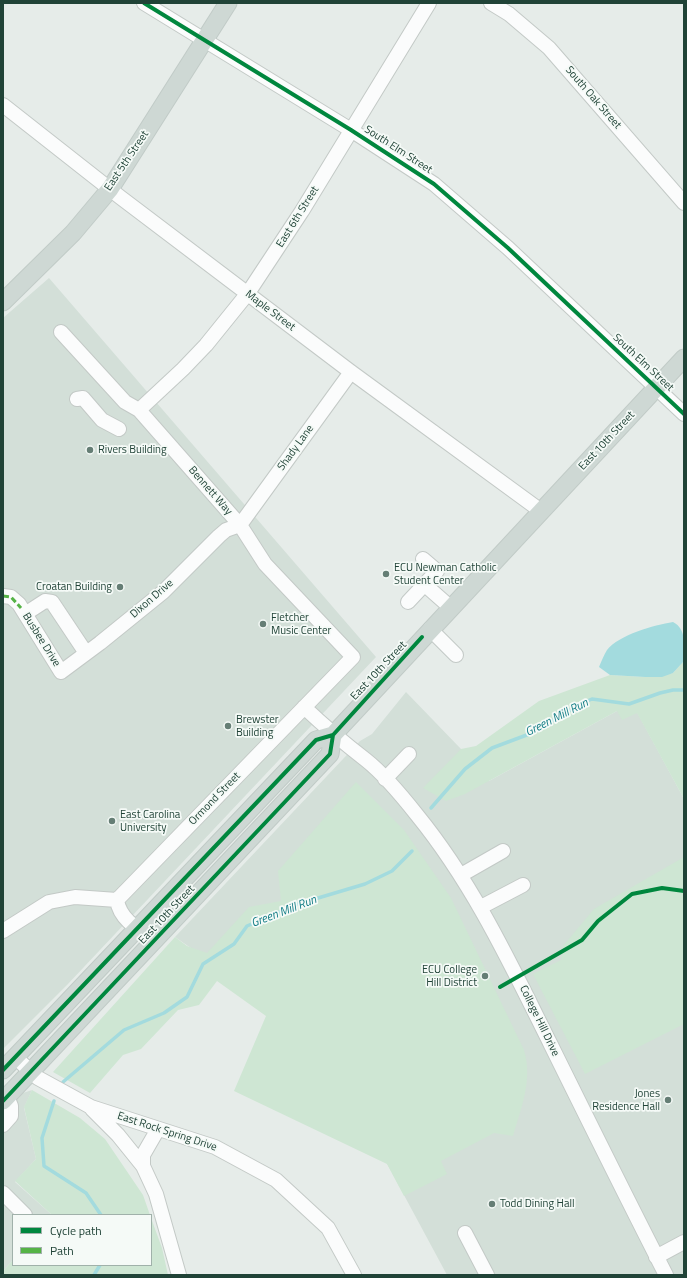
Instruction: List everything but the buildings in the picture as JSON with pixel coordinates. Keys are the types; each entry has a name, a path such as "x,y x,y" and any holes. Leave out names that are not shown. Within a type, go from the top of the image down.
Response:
{"main road":[{"name":"East 5th Street","path":"3,302 73,233 110,189 228,3"},
{"name":"East 10th Street","path":"3,1070 136,928 316,740 333,735 430,629 684,358"},
{"name":"East 10th Street","path":"5,1099 330,754 333,735"}],"street":[{"name":"South Elm Street","path":"144,3 351,130 434,184 508,248 684,414"},
{"name":"East 6th Street","path":"139,410 201,350 248,294 302,211 429,3"},
{"name":"South Oak Street","path":"492,3 509,14 549,48 684,203"},
{"name":"Maple Street","path":"3,106 351,372 541,511"},
{"name":"Bennett Way","path":"61,332 125,402 139,410 240,525 264,564 353,657"},
{"name":"Shady Lane","path":"240,525 351,372"},
{"path":"77,399 83,398 102,420 119,428"},
{"name":"Dixon Drive","path":"61,672 163,592 226,530 240,525"},
{"path":"408,602 437,571 423,559"},
{"path":"424,584 450,608"},
{"path":"3,596 11,597 23,611 45,601 52,602 86,653"},
{"name":"Busbee Drive","path":"23,611 61,672"},
{"path":"430,629 456,655"},
{"name":"Ormond Street","path":"117,900 353,657"},
{"path":"304,707 333,735"},
{"name":"College Hill Drive","path":"333,735 366,761 385,779 417,815 461,875 481,907 666,1275"},
{"path":"385,779 409,754"},
{"path":"461,875 503,851"},
{"path":"481,907 523,885"},
{"path":"3,930 49,902 75,898 117,900 118,908 122,915 136,928 156,940"},
{"name":"East Rock Spring Drive","path":"15,1057 38,1078 90,1107 215,1147 276,1180 328,1228 354,1275"},
{"path":"3,1125 11,1116 11,1106 5,1099"},
{"path":"90,1107 144,1166 156,1194 179,1275"},
{"path":"144,1166 143,1155 158,1129"},
{"path":"3,1193 24,1214"},
{"path":"465,1233 487,1275"},
{"path":"656,1257 684,1242"}],"shaded area":[{"name":"East Carolina University","path":"49,278 376,657 67,985 3,1049 3,318"},
{"name":"ECU College Hill District","path":"406,692 461,749 489,781 617,711 637,712 684,799 684,1275 447,1275 279,963 250,989 175,937 360,741 372,734"},
{"path":"32,1090 24,1108 36,1159 15,1182 51,1214 12,1214 12,1261 3,1271 3,1114 23,1093"}],"green space":[{"path":"684,661 684,799 637,713 622,720 617,711 465,794 446,801 423,788 461,749 476,746 539,701 610,675 645,677 673,673"},
{"path":"356,782 404,830 451,898 524,1050 527,1083 513,1136 494,1133 441,1161 447,1174 404,1196 387,1164 234,1091 266,1016 217,981 199,1005 178,1010 141,1049 123,1055 90,1093 53,1072 175,937 187,946 207,953 249,907 281,901 278,871"},
{"path":"684,857 684,1024 585,1074 533,974 561,960 563,946 594,909"},
{"path":"32,1090 80,1118 105,1139 143,1195 150,1214 51,1214 15,1181 36,1159 24,1107"},
{"path":"152,1221 162,1248 168,1275 3,1275 3,1271 12,1261 12,1266 152,1266"}],"water":[{"path":"673,622 681,629 683,633 684,661 673,673 662,677 610,675 599,667 607,650 628,635 647,628"}],"waterway":[{"name":"Green Mill Run","path":"431,808 465,769 492,748 532,733 580,704 592,699 629,704 660,693 673,690 684,690"},
{"name":"Green Mill Run","path":"63,1082 124,1030 164,1013 187,997 203,964 234,944 247,926 298,904 365,884 392,871 412,851"},
{"name":"Green Mill Run","path":"54,1101 42,1138 44,1166 86,1193 100,1214"},
{"name":"Green Mill Run","path":"94,1275 99,1266"}],"marked path":[{"path":"3,596 11,597 21,608"}],"cycle path":[{"path":"144,3 351,130 434,184 508,248 684,414"},
{"path":"3,1070 316,740 333,735 422,637"},
{"path":"3,1101 330,754 333,735"},
{"path":"500,987 582,940 598,921 632,894 662,888 684,891"}],"place":[{"name":"Rivers Building","path":"90,450"},
{"name":"ECU Newman Catholic Student Center","path":"386,574"},
{"name":"Croatan Building","path":"120,587"},
{"name":"Fletcher Music Center","path":"263,624"},
{"name":"Brewster Building","path":"228,726"},
{"name":"East Carolina University","path":"112,821"},
{"name":"ECU College Hill District","path":"485,976"},
{"name":"Jones Residence Hall","path":"668,1100"},
{"name":"Todd Dining Hall","path":"492,1204"}]}
